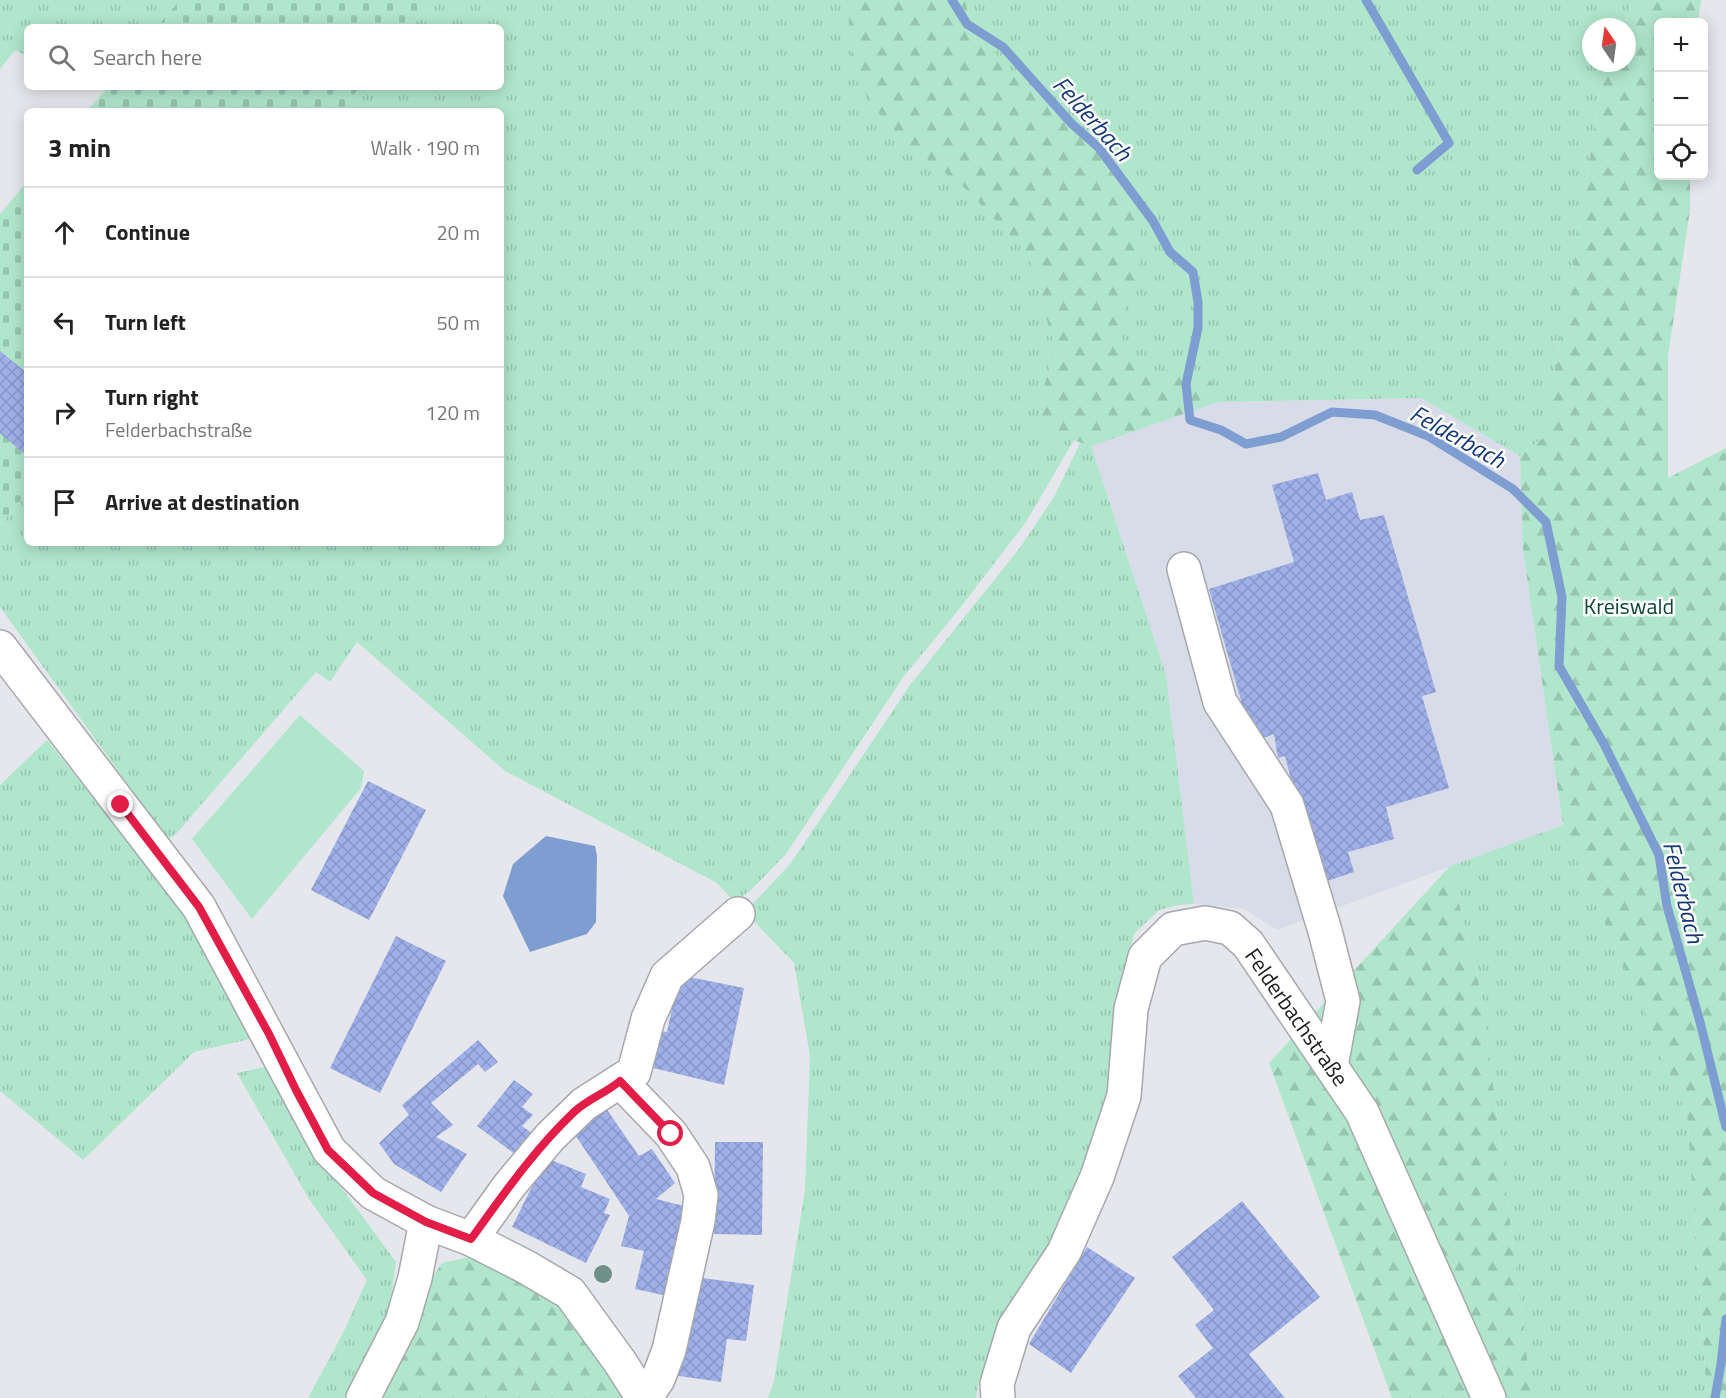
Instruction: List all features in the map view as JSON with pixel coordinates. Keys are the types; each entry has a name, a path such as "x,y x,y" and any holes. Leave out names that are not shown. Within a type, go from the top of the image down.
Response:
{"street":[{"path":"1184,569 1220,702 1287,806 1325,931 1343,1001 1330,1066"},
{"path":"0,647 199,907 269,1034 328,1150 373,1193 426,1222 471,1239 570,1293 644,1398 658,1379 669,1350 698,1221 701,1195 693,1167 671,1134 620,1081"},
{"path":"471,1239 509,1186 550,1137 584,1104 634,1072 648,1019 667,976 738,914"},
{"name":"Felderbachstraße","path":"998,1398 997,1384 1014,1328 1064,1251 1097,1177 1124,1096 1131,1009 1145,957 1173,929 1204,923 1230,928 1248,944 1362,1112 1489,1398"},
{"path":"363,1398 402,1322 415,1278 426,1222"}],"shaded area":[{"path":"1421,398 1520,456 1523,550 1563,825 1277,930 1244,909 1194,904 1166,675 1091,446 1217,402"}],"green space":[{"path":"0,0 180,0 160,24 24,24 24,54 15,50 0,69"},
{"path":"180,0 432,0 412,24 160,24"},
{"path":"432,0 1634,0 1627,18 1582,18 1582,72 1604,72 1543,438 1520,456 1421,398 1217,402 1091,446 1166,675 1194,904 1159,910 1134,934 1120,992 1110,1089 1085,1173 1056,1244 1001,1324 979,1381 976,1398 768,1398 774,1381 805,1190 810,1056 794,963 745,912 791,863 910,685 1019,549 1054,497 1080,443 1074,440 1026,522 904,676 786,854 751,890 735,902 717,883 505,771 357,642 330,682 316,672 176,834 168,840 0,607 0,525 24,496 24,546 504,546 504,108 343,108 358,90 504,90 504,24 412,24"},
{"path":"848,0 966,0 968,16 994,53 1029,90 1072,129 1108,152 1130,185 1141,219 1138,275 1116,330 1145,372 1173,369 1211,381 1217,402 1091,446 1074,440 1057,439 1039,421 1041,398 1050,365 1053,341 1028,255 966,189 890,130 853,74"},
{"name":"Kreiswald","path":"1634,0 1701,0 1699,18 1654,18 1654,180 1690,180 1690,210 1668,356 1668,478 1726,448 1726,1398 1705,1398 1707,1397 1687,1114 1563,825 1523,550 1520,456 1543,438 1573,269 1602,77 1604,72 1636,72 1636,18 1627,18"},
{"path":"105,90 358,90 343,108 90,108"},
{"path":"24,186 24,496 0,525 0,214"},
{"path":"300,715 364,771 361,788 252,919 192,839"},
{"path":"47,740 187,915 254,1038 194,1052 83,1160 0,1091 0,785"},
{"path":"1563,825 1687,1114 1707,1397 1705,1398 1532,1398 1482,997 1450,866"},
{"path":"1450,866 1482,997 1532,1398 1392,1398 1269,1063"},
{"path":"269,1066 321,1160 396,1262 386,1336 344,1398 308,1398 343,1333 367,1280 309,1199 237,1073"},
{"path":"474,1256 561,1298 629,1398 378,1398 426,1286 442,1263"}],"water":[{"path":"546,836 595,846 597,856 596,922 587,934 530,952 503,896 513,864"}],"building":[{"path":"0,351 24,371 24,453 0,433"},
{"path":"1318,473 1326,500 1352,492 1360,520 1384,515 1436,692 1422,696 1449,788 1386,807 1394,839 1348,852 1354,872 1318,884 1285,756 1278,758 1274,734 1253,742 1209,589 1294,562 1272,485"},
{"path":"368,781 426,810 369,920 311,890"},
{"path":"396,936 446,961 380,1093 330,1068"},
{"path":"679,975 744,988 724,1085 645,1066 652,1030 667,1032"},
{"path":"478,1040 498,1062 485,1072 478,1064 431,1103 453,1125 436,1137 467,1154 441,1192 394,1164 379,1143 409,1115 402,1105"},
{"path":"514,1080 533,1094 522,1107 533,1115 522,1126 532,1133 516,1155 477,1126"},
{"path":"601,1101 639,1156 652,1149 675,1183 656,1199 688,1207 668,1296 635,1289 644,1251 621,1246 629,1216 568,1124"},
{"path":"715,1142 763,1142 762,1235 714,1234"},
{"path":"546,1158 586,1174 581,1187 610,1199 604,1213 610,1215 586,1263 512,1227"},
{"path":"1242,1201 1320,1297 1249,1354 1285,1398 1196,1398 1178,1376 1213,1348 1195,1325 1214,1310 1172,1257"},
{"path":"1087,1247 1135,1278 1071,1373 1029,1344"},
{"path":"688,1276 754,1285 746,1341 727,1339 721,1382 672,1375"}],"waterway":[{"name":"Felderbach","path":"952,0 967,24 1003,47 1072,124 1099,148 1153,221 1170,252 1193,272 1198,302 1198,328 1186,384 1190,420 1221,430 1246,444 1281,437 1332,412 1375,415 1428,436 1513,489 1546,522 1562,597 1559,666 1604,744 1659,855 1667,906 1700,1022 1726,1127"},
{"path":"1366,0 1449,143 1417,170"},
{"name":"Felderbach","path":"1715,1398 1726,1319"}],"route":[{"path":"121,805 199,907 269,1034 328,1150 373,1193 426,1222 471,1239 509,1186 550,1137 575,1111 620,1081 671,1134"}]}
